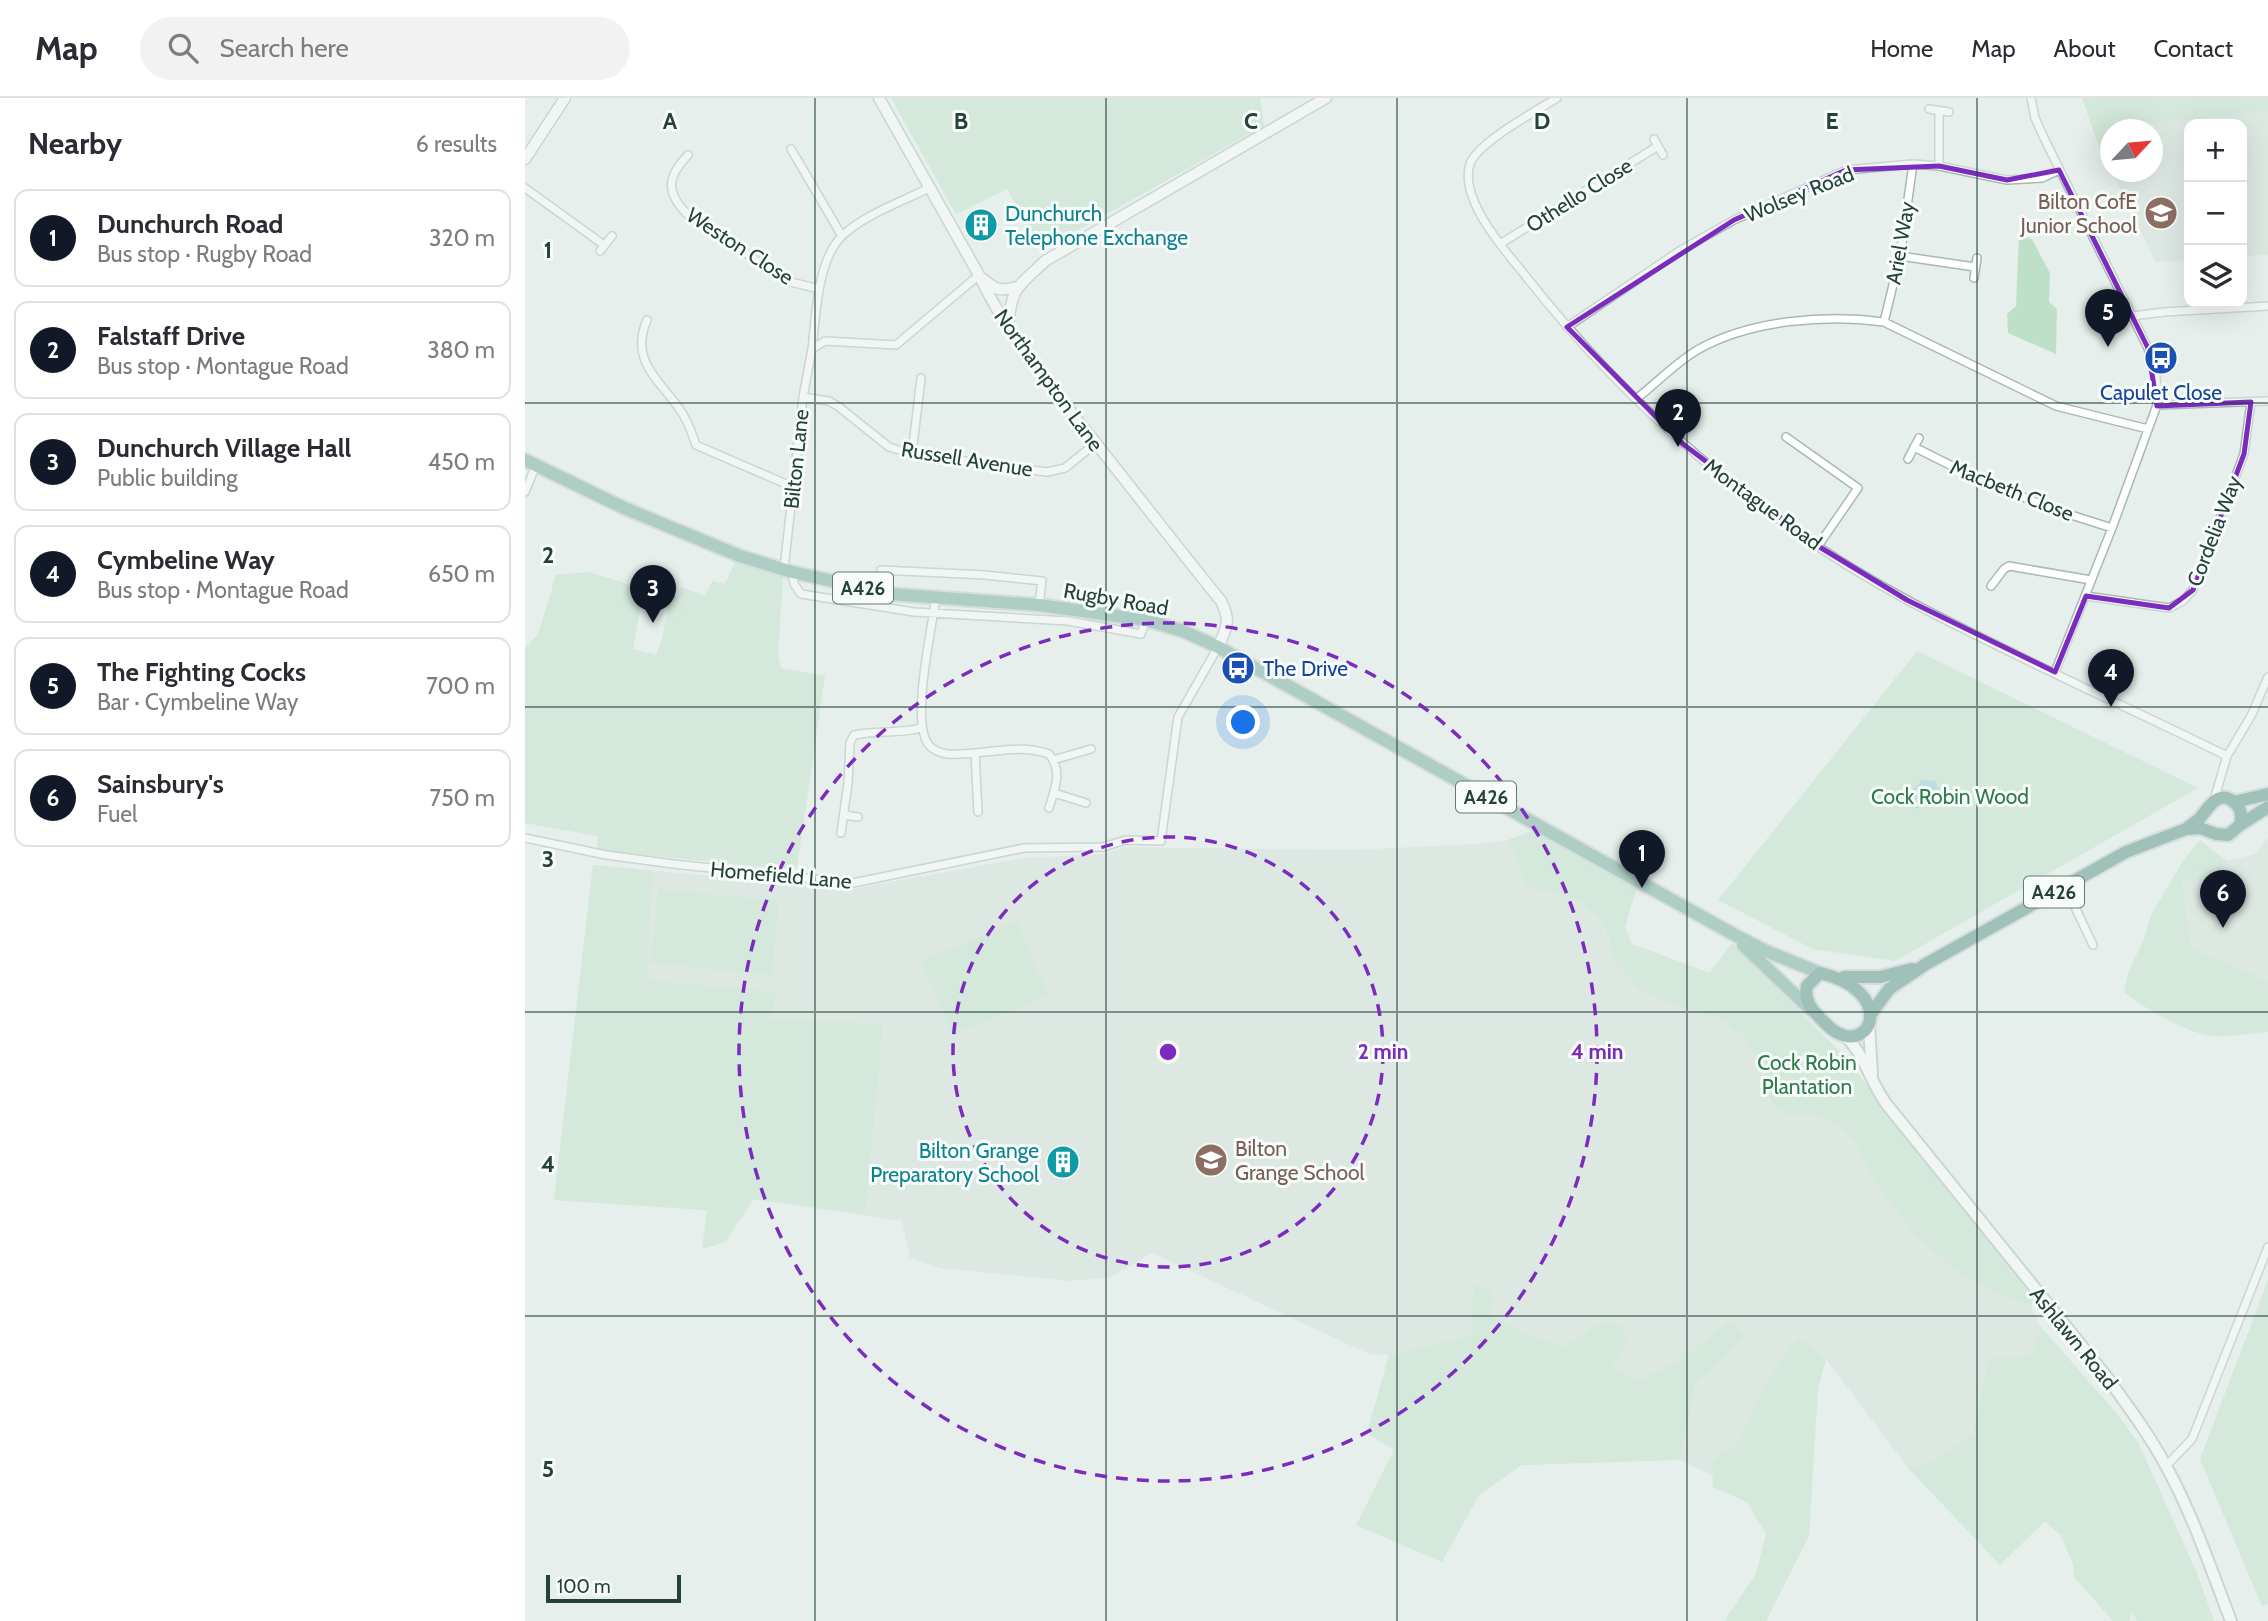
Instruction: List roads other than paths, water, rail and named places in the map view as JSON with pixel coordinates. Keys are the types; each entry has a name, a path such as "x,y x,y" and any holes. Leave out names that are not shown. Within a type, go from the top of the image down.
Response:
{"highway":[{"path":"2225,800 2268,794"},
{"path":"2225,800 2241,813 2239,825"},
{"name":"A426","path":"2186,829 2204,812 2225,800"},
{"name":"A426","path":"1870,1019 1889,989 1926,964 2126,852 2186,829 2200,828 2215,834 2228,835 2268,807"},
{"path":"2204,812 2205,824 2209,830"},
{"name":"A426","path":"1836,976 1856,978 1891,975 1926,964"},
{"path":"1820,973 1836,976 1864,995 1869,1003 1870,1019 1860,1033 1845,1036 1835,1032 1811,1010 1807,1000 1807,986 1820,973"}],"main road":[{"name":"Rugby Road","path":"530,463 624,508 740,556 788,570 890,594 1039,605 1146,620 1183,631 1218,647 1733,934"},
{"name":"A426","path":"1733,934 1820,973"},
{"path":"1733,934 1811,1010"},
{"name":"Ashlawn Road","path":"1870,1019 1869,1044 1873,1082"},
{"name":"Ashlawn Road","path":"1845,1036 1856,1048 1877,1092 2106,1376 2135,1416 2166,1466 2198,1532 2231,1621"}],"street":[{"path":"525,159 565,98"},
{"name":"Northampton Lane","path":"879,98 991,301 1047,382 1221,601 1228,615 1218,647"},
{"path":"1008,326 1011,298 1017,287 1045,261 1326,98"},
{"name":"Montague Road","path":"1557,98 1487,143 1475,154 1470,164 1469,191 1500,244 1567,327 1636,399 1683,444 1728,481 1818,546 1907,600 2227,756"},
{"path":"2031,98 2035,118 2148,348 2156,374 2157,405 2055,672"},
{"path":"1929,109 1949,112"},
{"path":"1939,111 1939,166"},
{"name":"Othello Close","path":"1500,244 1656,143 1663,155"},
{"path":"791,149 842,236"},
{"name":"Weston Close","path":"688,155 674,169 671,189 674,201 685,213 787,281 819,289"},
{"name":"Wolsey Road","path":"1567,327 1671,256 1734,220 1846,170 1913,164 1939,166 2007,180 2042,178 2059,170"},
{"name":"Ariel Way","path":"1884,322 1900,256 1913,164"},
{"path":"525,188 602,248 612,236"},
{"name":"Bilton Lane","path":"788,570 793,487 803,397 819,289 830,253 842,236 867,219 929,188"},
{"path":"1900,256 1975,267"},
{"path":"1973,278 1977,258"},
{"path":"812,349 825,341 896,345 979,275 1001,290 1017,287"},
{"path":"2131,316 2268,306"},
{"path":"1636,399 1697,350 1732,335 1816,318 1884,322 2056,406 2148,429"},
{"path":"647,320 641,334 643,357 653,378 681,411 696,445 793,487"},
{"path":"912,454 921,378"},
{"name":"Russell Avenue","path":"803,397 829,401 889,447 912,454 1047,472 1065,468 1096,443"},
{"path":"2157,405 2268,401"},
{"name":"Cordelia Way","path":"2086,596 2169,608 2183,601 2193,590 2243,454 2251,402"},
{"path":"1786,437 1859,488 1818,546"},
{"path":"1907,458 1919,438"},
{"name":"Macbeth Close","path":"1914,447 1986,483 2112,528"},
{"path":"525,492 530,463"},
{"path":"1991,586 2009,566 2091,580"},
{"path":"788,570 801,594 913,612 1068,621 1141,634 1146,620"},
{"path":"881,570 985,575 1046,582 1039,605"},
{"path":"913,612 915,596"},
{"path":"936,597 922,697 921,728 930,745 944,754 1015,747 1049,754 1057,769 1049,808"},
{"name":"Homefield Lane","path":"525,838 605,855 853,883 1024,848 1103,847 1126,840 1161,841 1178,717 1218,647"},
{"path":"2225,800 2220,784 2227,756 2252,716 2268,677"},
{"path":"841,833 850,743 854,735 901,733 921,728"},
{"path":"1053,760 1091,749"},
{"path":"975,753 978,812"},
{"path":"1054,793 1086,803"},
{"path":"844,815 858,817"},
{"path":"2065,886 2093,945"},
{"path":"2166,1466 2192,1439 2268,1247"}],"water":[{"path":"1922,780 1935,781 1944,796 1916,809 1906,796"}],"place":[{"name":"Bilton CofE Junior School","path":"2161,213"},
{"name":"Dunchurch Telephone Exchange","path":"981,225"},
{"name":"The Fighting Cocks","path":"2108,347"},
{"name":"Capulet Close","path":"2161,358"},
{"name":"Falstaff Drive","path":"1678,447"},
{"name":"Dunchurch Village Hall","path":"653,623"},
{"name":"The Drive","path":"1238,668"},
{"name":"Cymbeline Way","path":"2111,707"},
{"name":"Dunchurch Road","path":"1642,888"},
{"name":"Sainsbury's","path":"2223,928"},
{"name":"Bilton Grange School","path":"1211,1160"},
{"name":"Bilton Grange Preparatory School","path":"1063,1162"}],"park label":[{"name":"Cock Robin Wood","path":"1950,796"},
{"name":"Cock Robin Plantation","path":"1807,1074"}]}
